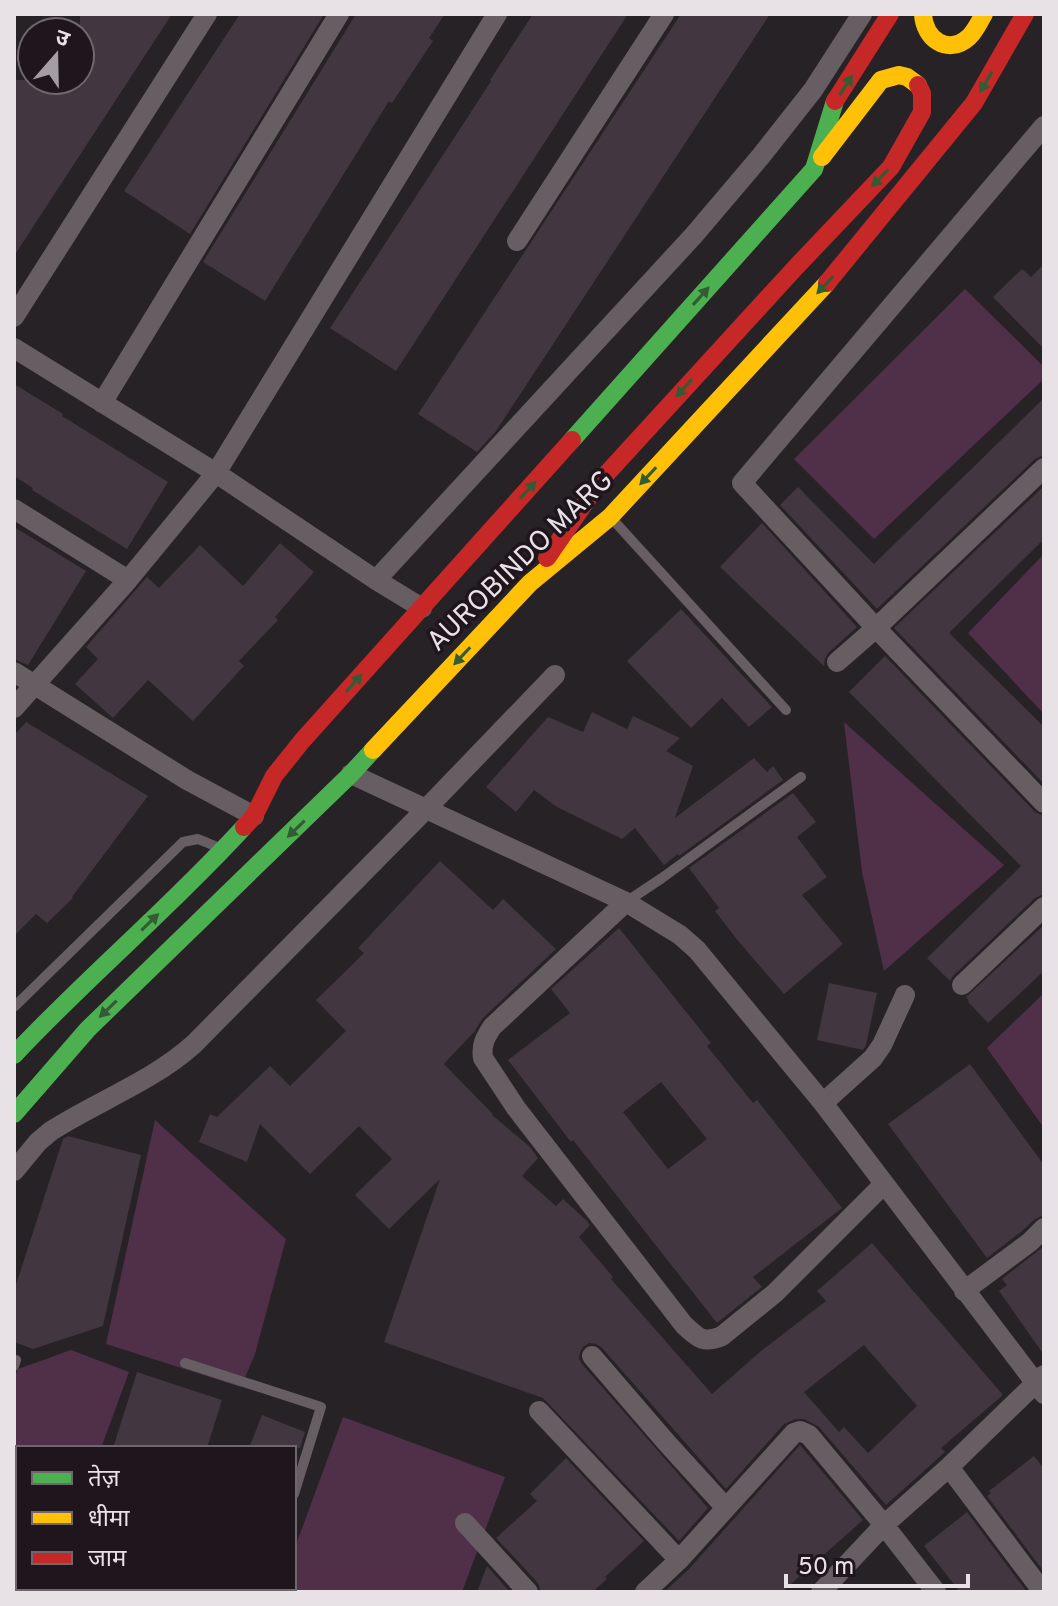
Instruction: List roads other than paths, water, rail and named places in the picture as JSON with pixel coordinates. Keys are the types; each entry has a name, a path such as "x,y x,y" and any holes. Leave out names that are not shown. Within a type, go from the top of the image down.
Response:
{"main road":[{"name":"AUROBINDO MARG","path":"14,1055 254,816 274,776 302,741 814,169 833,105 890,14"},
{"path":"923,14 924,28 929,36 945,46 964,42 984,14"},
{"name":"AUROBINDO MARG","path":"14,1114 88,1029 351,774 530,583 610,517 835,274 974,103 1025,14"},
{"path":"530,583 600,481 891,167 922,112 924,103 920,86 914,80 897,74 881,80 814,169"}],"street":[{"path":"14,317 207,14"},
{"path":"102,403 339,14"},
{"path":"14,708 128,580 216,473 497,14"},
{"path":"517,241 664,14"},
{"path":"376,580 713,213 813,90 862,14"},
{"path":"1044,126 742,483 1044,803"},
{"path":"14,348 216,473 422,608"},
{"path":"837,662 1044,468"},
{"path":"14,509 128,580"},
{"path":"14,672 187,780 254,816"},
{"path":"14,1171 51,1131 149,1077 186,1051 555,675"},
{"path":"351,774 626,902 680,935 697,950 823,1103 964,1291 1041,1384 884,1525 821,1592"},
{"path":"626,902 492,1027 481,1049 483,1058 516,1108 684,1325 704,1340 722,1336 775,1293 883,1185"},
{"path":"962,985 1044,907"},
{"path":"823,1103 873,1058 905,995"},
{"path":"964,1291 1044,1228"},
{"path":"592,1356 726,1508"},
{"path":"539,1411 679,1560"},
{"path":"645,1592 679,1560 794,1433 800,1431 809,1435 936,1592"},
{"path":"949,1467 1043,1592"},
{"path":"465,1523 528,1592"}],"lane":[{"path":"610,517 786,710"},
{"path":"626,902 801,777"},
{"path":"14,1007 183,842 198,839 222,851"},
{"path":"185,1363 321,1407 296,1488"}]}
